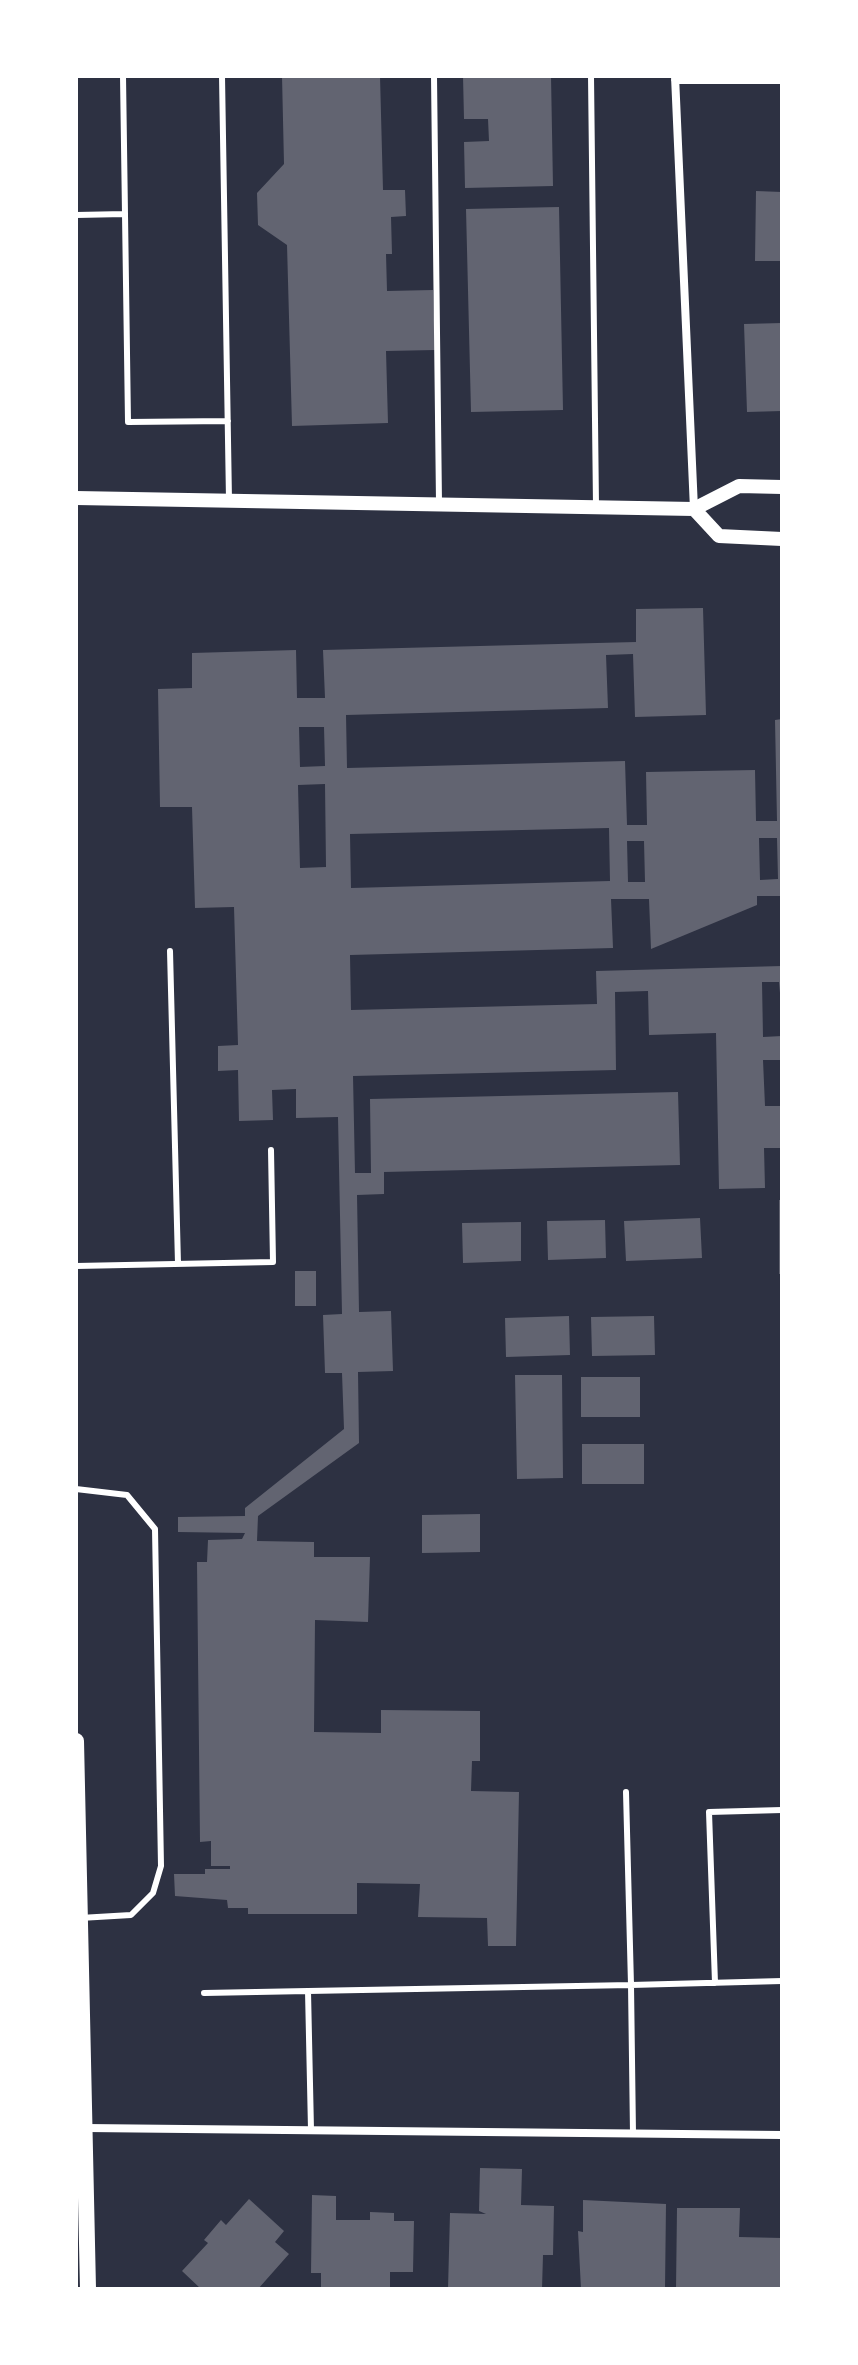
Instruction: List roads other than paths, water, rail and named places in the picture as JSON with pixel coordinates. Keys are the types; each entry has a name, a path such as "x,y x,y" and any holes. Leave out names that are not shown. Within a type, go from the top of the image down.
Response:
{"main road":[{"path":"76,1741 88,2289"}],"street":[{"path":"782,80 675,78 694,509 719,536 782,539"},
{"path":"76,498 694,509 739,486 782,487"},
{"path":"86,2128 782,2135"}],"lane":[{"path":"123,76 128,422 228,421"},
{"path":"222,76 229,500"},
{"path":"434,76 439,503"},
{"path":"591,76 596,506"},
{"path":"76,215 125,214"},
{"path":"170,951 178,1264"},
{"path":"76,1266 273,1262 271,1150"},
{"path":"76,1489 127,1495 155,1529 161,1866 153,1893 131,1915 80,1918"},
{"path":"626,1792 633,2134"},
{"path":"715,1983 709,1812 782,1810"},
{"path":"204,1993 782,1981"},
{"path":"308,1991 311,2130"}]}
